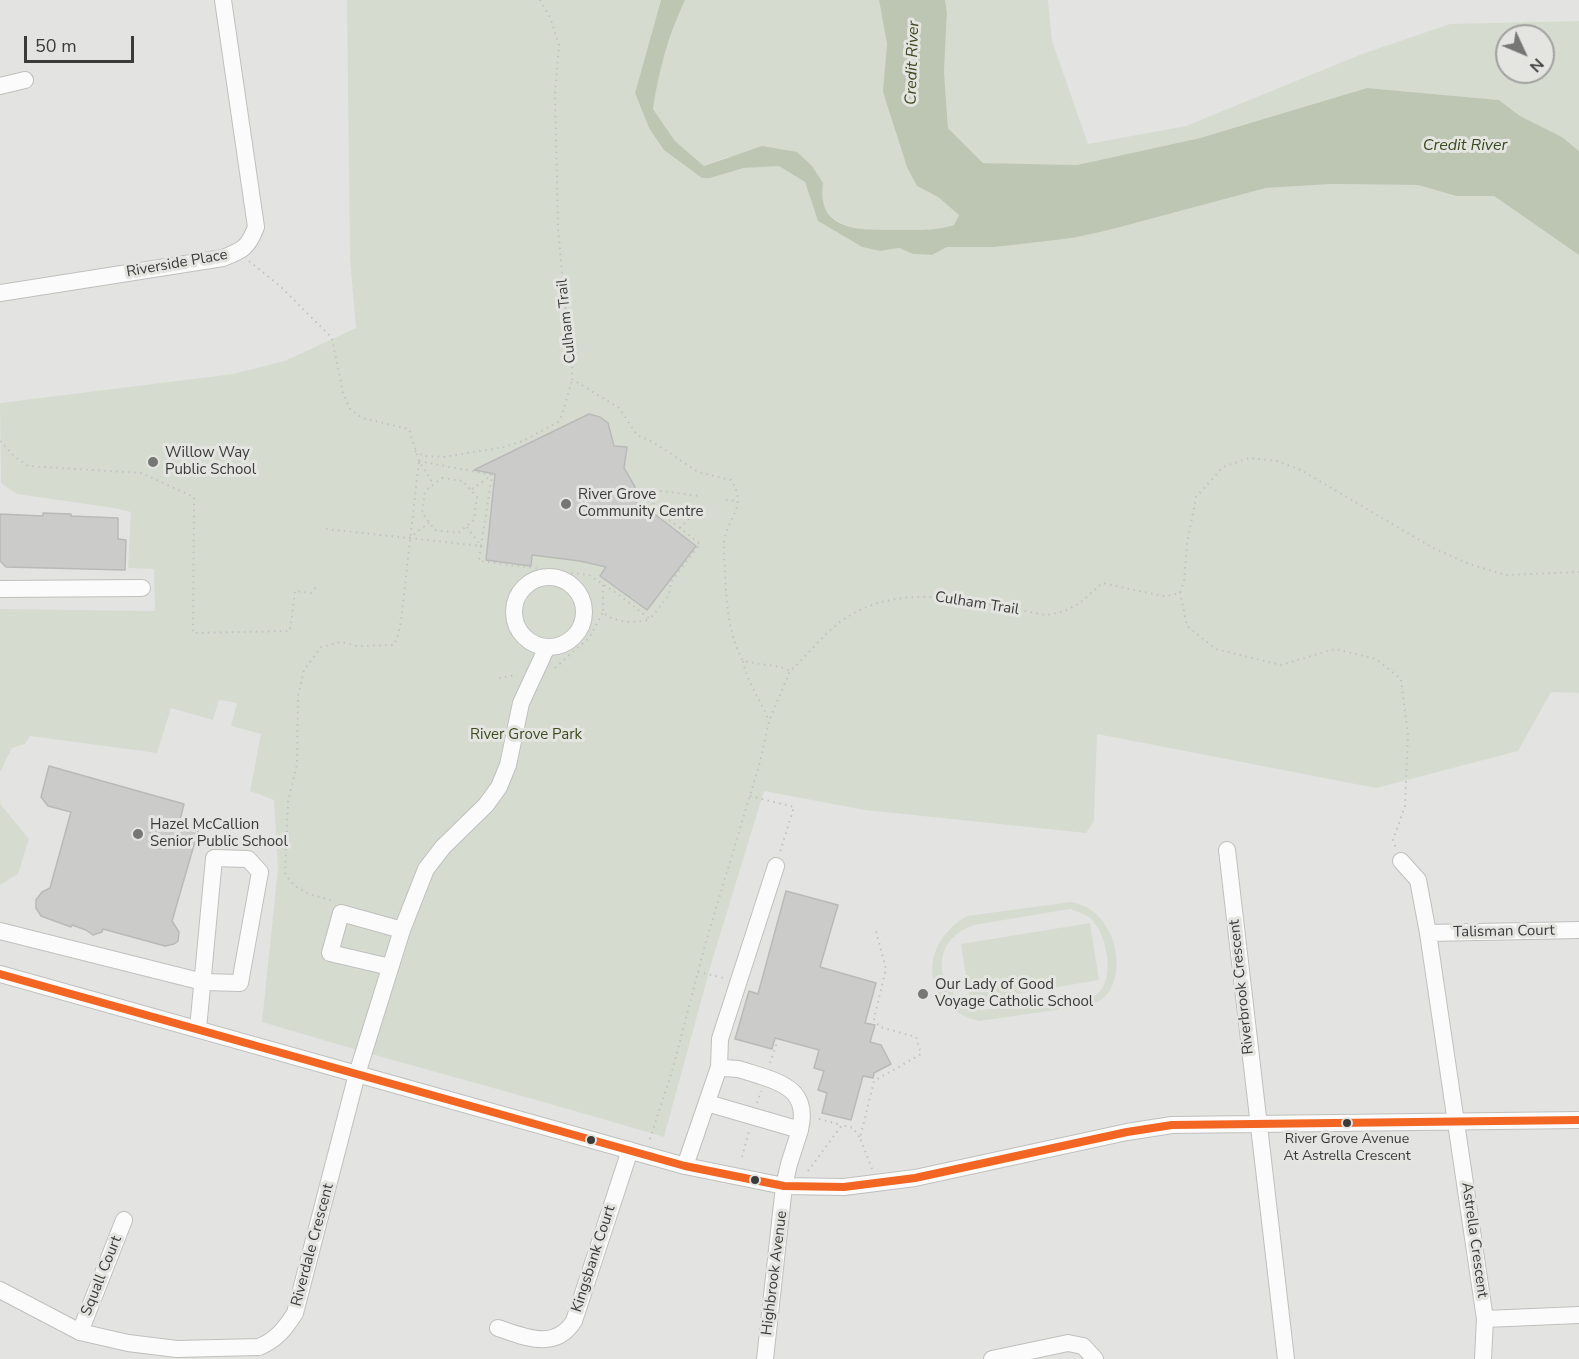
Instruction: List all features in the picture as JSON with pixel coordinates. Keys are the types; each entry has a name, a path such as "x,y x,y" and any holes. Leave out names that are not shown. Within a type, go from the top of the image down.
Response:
{"street":[{"name":"Riverside Place","path":"0,293 222,258 238,252 250,243 256,227 223,0"},
{"path":"0,86 25,80"},
{"path":"554,577 570,583 579,593 583,603 583,623 565,644 547,647 538,646 522,635 514,611 523,588 537,579 554,577"},
{"path":"0,589 142,588"},
{"name":"Riverdale Crescent","path":"0,1290 80,1332 128,1343 177,1349 259,1347 282,1334 295,1313 357,1074 402,930 426,869 443,847 486,805 499,787 508,765 521,703 547,647"},
{"name":"Riverbrook Crescent","path":"1227,850 1258,1123"},
{"path":"0,931 203,982 240,982 260,872 248,859 214,858 203,982 198,1029"},
{"path":"1401,861 1418,880 1457,1122"},
{"path":"685,1166 719,1067 720,1040 776,866"},
{"path":"390,967 330,953 341,913 402,930"},
{"name":"Talisman Court","path":"1428,933 1579,930"},
{"path":"0,974 685,1166 791,1186 844,1187 915,1178 1152,1127 1258,1123 1579,1120"},
{"path":"707,1103 800,1130 803,1118 798,1098 789,1087 738,1069 719,1067"},
{"name":"Astrella Crescent","path":"1457,1122 1485,1319 1483,1359"},
{"path":"1258,1123 1286,1359"},
{"name":"Highbrook Avenue","path":"765,1359 791,1186 789,1164 800,1130"},
{"name":"Kingsbank Court","path":"498,1328 526,1338 552,1339 563,1335 569,1328 574,1321 630,1150"},
{"name":"Squall Court","path":"80,1332 124,1220"},
{"path":"1485,1319 1579,1315"},
{"path":"992,1359 1068,1343 1083,1346 1095,1359"}],"path":[{"name":"Culham Trail","path":"540,0 550,17 559,45 555,93 558,227 564,297 572,348 572,378 619,408 637,435 653,442 698,471 731,480 738,491 738,501"},
{"path":"238,252 280,286 332,338 343,393 350,409 362,418 409,429 419,461 434,485"},
{"path":"415,451 424,456 444,457 504,447 523,441 558,422 572,378"},
{"path":"0,441 15,457 28,466 141,473 194,497 193,633 290,631 294,591 311,592 316,587"},
{"path":"1401,861 1393,840 1405,806 1408,735 1401,679 1376,659 1335,649 1281,665 1216,649 1187,626 1180,591 1184,582 1187,544 1196,497 1223,467 1249,458 1277,461 1301,470 1413,537 1469,564 1506,575 1579,572"},
{"path":"419,461 492,475"},
{"path":"341,913 332,901 300,891 285,873 288,801 297,765 298,696 304,670 321,647 340,642 357,646 394,645 400,621 419,461"},
{"path":"471,489 492,475"},
{"path":"492,475 479,561 589,575 650,619"},
{"path":"442,478 463,481 471,489 477,497 474,520 458,533 435,530 422,513 425,491 442,478"},
{"path":"603,584 603,612 608,617 643,622 650,619 669,595 671,582 700,544 657,511 647,489 699,496"},
{"path":"726,500 738,501 724,543 727,619 733,642 743,661 746,676 769,721"},
{"path":"680,528 702,506"},
{"path":"409,538 430,522"},
{"path":"467,527 481,546"},
{"path":"326,529 481,546"},
{"name":"Culham Trail","path":"790,671 841,621 861,609 882,601 934,596 1046,615 1064,612 1077,606 1102,583 1163,596 1173,595 1180,591"},
{"path":"630,1150 650,1140 673,1068 698,972 760,762 769,721 790,671 780,667 743,661"},
{"path":"750,796 794,807 776,866"},
{"path":"860,1138 874,1081 921,1054 916,1037 880,1027 874,1019 886,969 876,931"},
{"path":"698,972 739,981"},
{"path":"742,1157 777,1043"},
{"path":"817,1118 853,1128 860,1138 877,1183"},
{"path":"791,1186 842,1125"}],"green space":[{"name":"River Grove Park","path":"347,0 661,0 635,93 649,128 710,178 744,168 779,165 805,182 818,221 862,247 880,251 899,248 913,254 932,255 947,247 995,247 1109,230 1266,188 1331,184 1418,185 1456,196 1494,196 1579,255 1579,693 1551,692 1518,751 1376,788 1097,734 1094,821 1086,833 865,810 764,791 712,961 664,1137 262,1022 278,868 274,800 250,791 261,734 231,726 237,703 219,700 213,720 171,708 157,753 30,736 25,744 12,748 0,772 0,609 155,611 154,569 128,568 131,512 17,494 1,483 0,403 233,374 285,361 356,328 350,259"},
{"path":"685,0 879,0 887,44 884,92 917,186 938,197 959,215 954,225 926,230 889,232 853,227 839,222 829,214 818,191 812,166 728,157 704,166 675,141 653,109 659,71"},
{"path":"945,0 1048,0 1052,41 1088,144 1186,126 1362,54 1450,24 1579,21 1579,151 1562,137 1520,116 1499,100 1367,88 1200,138 1077,165 983,163 948,128 944,72 947,13"},
{"path":"0,796 1,805 29,839 18,874 0,885"},
{"path":"1071,902 1088,908 1101,920 1111,935 1116,952 1117,969 1113,985 1104,998 1090,1005 979,1021 960,1013 946,1002 937,989 932,974 934,958 940,943 951,928 967,916","holes":["1070,909 1091,919 1102,936 1107,971 1101,991 1093,997 981,1010 962,1001 948,986 943,976 943,955 953,937 962,930 974,925"]},
{"path":"1090,923 1099,980 970,1002 961,944"}],"water":[{"name":"Credit River","path":"661,0 685,0 665,53 653,109 675,141 704,166 762,146 797,152 812,166 823,183 826,211 833,219 855,228 932,229 954,225 959,215 938,197 917,186 907,167 883,92 887,44 879,0 945,0 947,13 944,72 948,128 983,163 1077,165 1200,138 1367,88 1499,100 1520,116 1562,137 1579,151 1579,255 1494,196 1456,196 1418,185 1331,184 1266,188 1072,238 995,247 947,247 932,255 913,254 899,248 880,251 862,247 818,221 805,182 779,166 744,168 710,178 702,178 664,150 649,128 635,93"}],"building":[{"name":"River Grove Community Centre","path":"589,414 600,417 608,423 614,446 627,447 624,468 635,487 627,496 696,546 647,610 600,576 606,567 532,555 531,566 486,560 495,474 474,470"},
{"path":"43,513 118,518 118,539 126,540 125,570 6,567 0,561 0,514 43,516"},
{"path":"49,766 184,804 179,824 198,831 172,921 179,932 178,941 174,944 165,946 103,929 102,932 93,935 86,930 41,916 36,908 36,900 42,892 50,888 71,812 48,806 41,797"},
{"path":"786,891 838,905 820,967 876,983 865,1023 875,1025 870,1042 881,1045 891,1064 874,1073 873,1078 863,1076 851,1120 822,1113 827,1093 818,1090 824,1071 814,1068 819,1050 775,1038 772,1049 735,1039 749,991 758,994"}],"transit line":[{"path":"0,974 685,1166 784,1186 844,1187 915,1178 1127,1132 1172,1125 1579,1120"}],"place":[{"name":"Willow Way Public School","path":"153,462"},
{"name":"River Grove Community Centre","path":"566,504"},
{"name":"Hazel McCallion Senior Public School","path":"138,834"},
{"name":"Our Lady of Good Voyage Catholic School","path":"923,994"},
{"name":"River Grove Avenue At Astrella Crescent","path":"1347,1123"}]}
